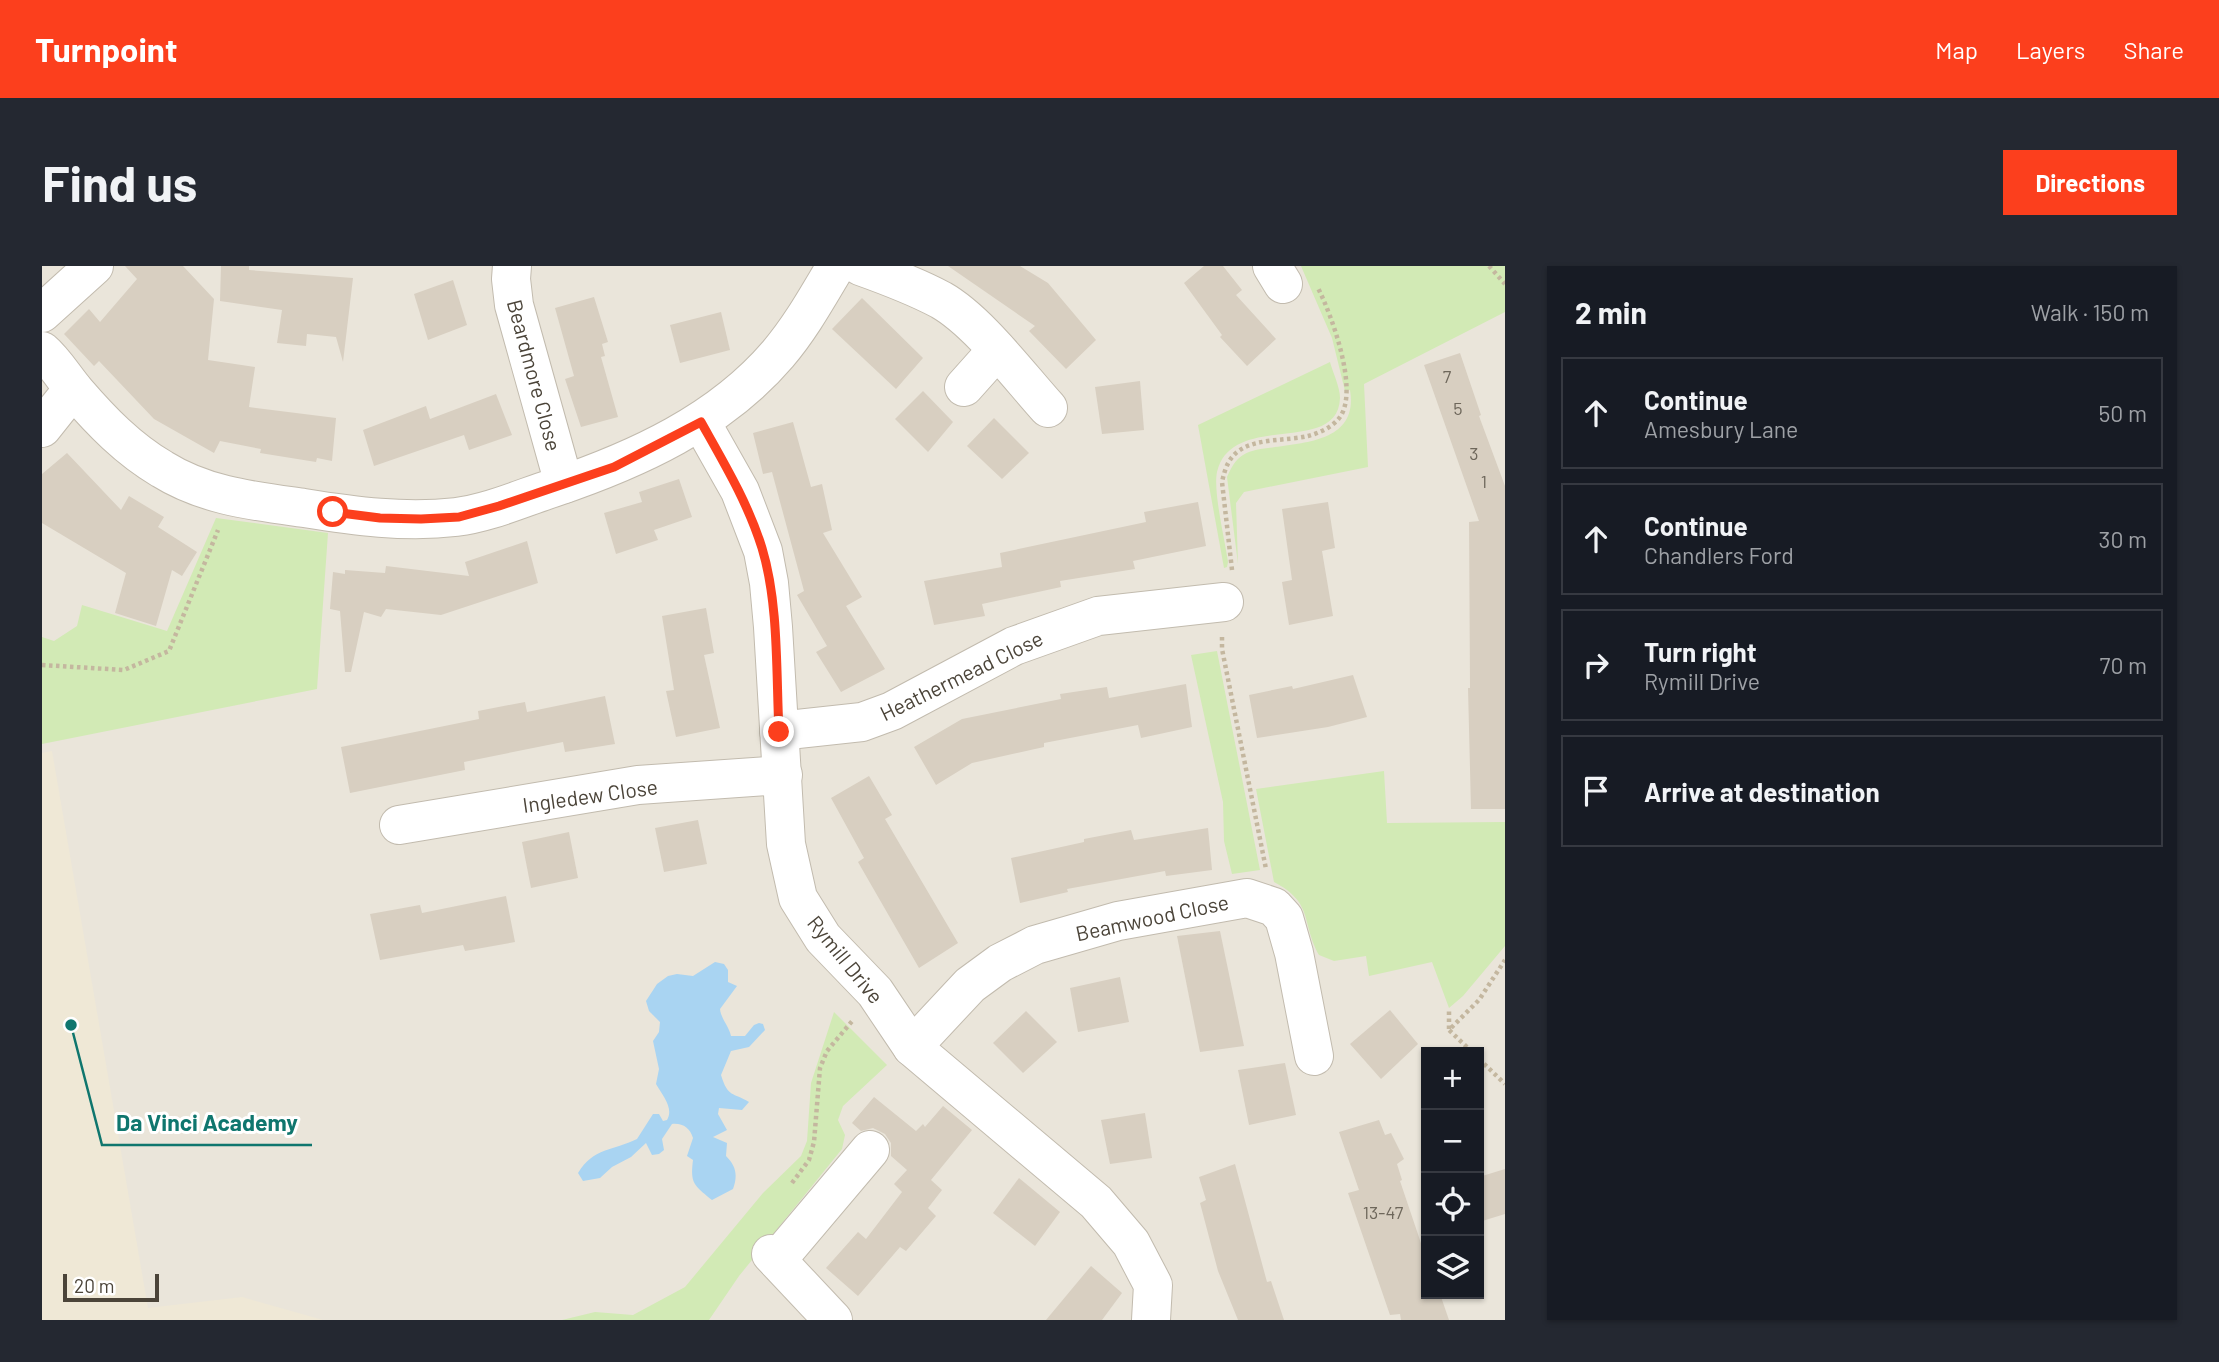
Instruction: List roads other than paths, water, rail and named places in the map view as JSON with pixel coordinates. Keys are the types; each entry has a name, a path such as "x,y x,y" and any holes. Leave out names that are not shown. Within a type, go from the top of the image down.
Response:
{"street":[{"path":"42,313 94,266"},
{"name":"Beardmore Close","path":"512,266 514,305 564,484"},
{"path":"42,351 103,423 162,469 195,486 231,497 380,518 459,517 614,467 701,422 777,355 806,316 836,266"},
{"path":"860,266 902,281 943,301 997,350 1048,408"},
{"path":"964,387 997,350"},
{"path":"42,429 73,389"},
{"name":"Rymill Drive","path":"701,422 740,491 763,551 774,627 786,845 797,898 822,938 875,992 912,1047 1096,1202 1131,1243 1153,1285 1151,1320"},
{"name":"Heathermead Close","path":"779,732 862,722 892,711 1014,646 1098,616 1224,602"},
{"name":"Ingledew Close","path":"398,825 638,785 783,775"},
{"name":"Beamwood Close","path":"912,1047 970,985 1000,963 1035,945 1118,921 1247,898 1274,908 1284,918 1294,953 1314,1056"},
{"path":"833,1320 774,1257 870,1150"}],"water":[{"path":"715,962 724,964 728,970 728,982 737,986 720,1009 731,1036 745,1036 759,1023 763,1024 765,1030 749,1047 731,1051 721,1075 729,1091 749,1102 742,1110 719,1108 718,1114 727,1130 713,1137 727,1143 726,1156 735,1171 733,1189 712,1200 697,1187 692,1174 693,1160 687,1156 693,1138 690,1131 680,1124 672,1124 662,1139 664,1150 659,1154 652,1155 646,1143 600,1178 583,1181 578,1173 591,1158 637,1139 653,1114 659,1114 663,1121 667,1120 668,1106 656,1084 659,1069 653,1041 659,1032 660,1022 649,1011 646,1001 657,984 668,976 693,976"}],"place":[{"name":"Da Vinci Academy","path":"71,1025"}]}
